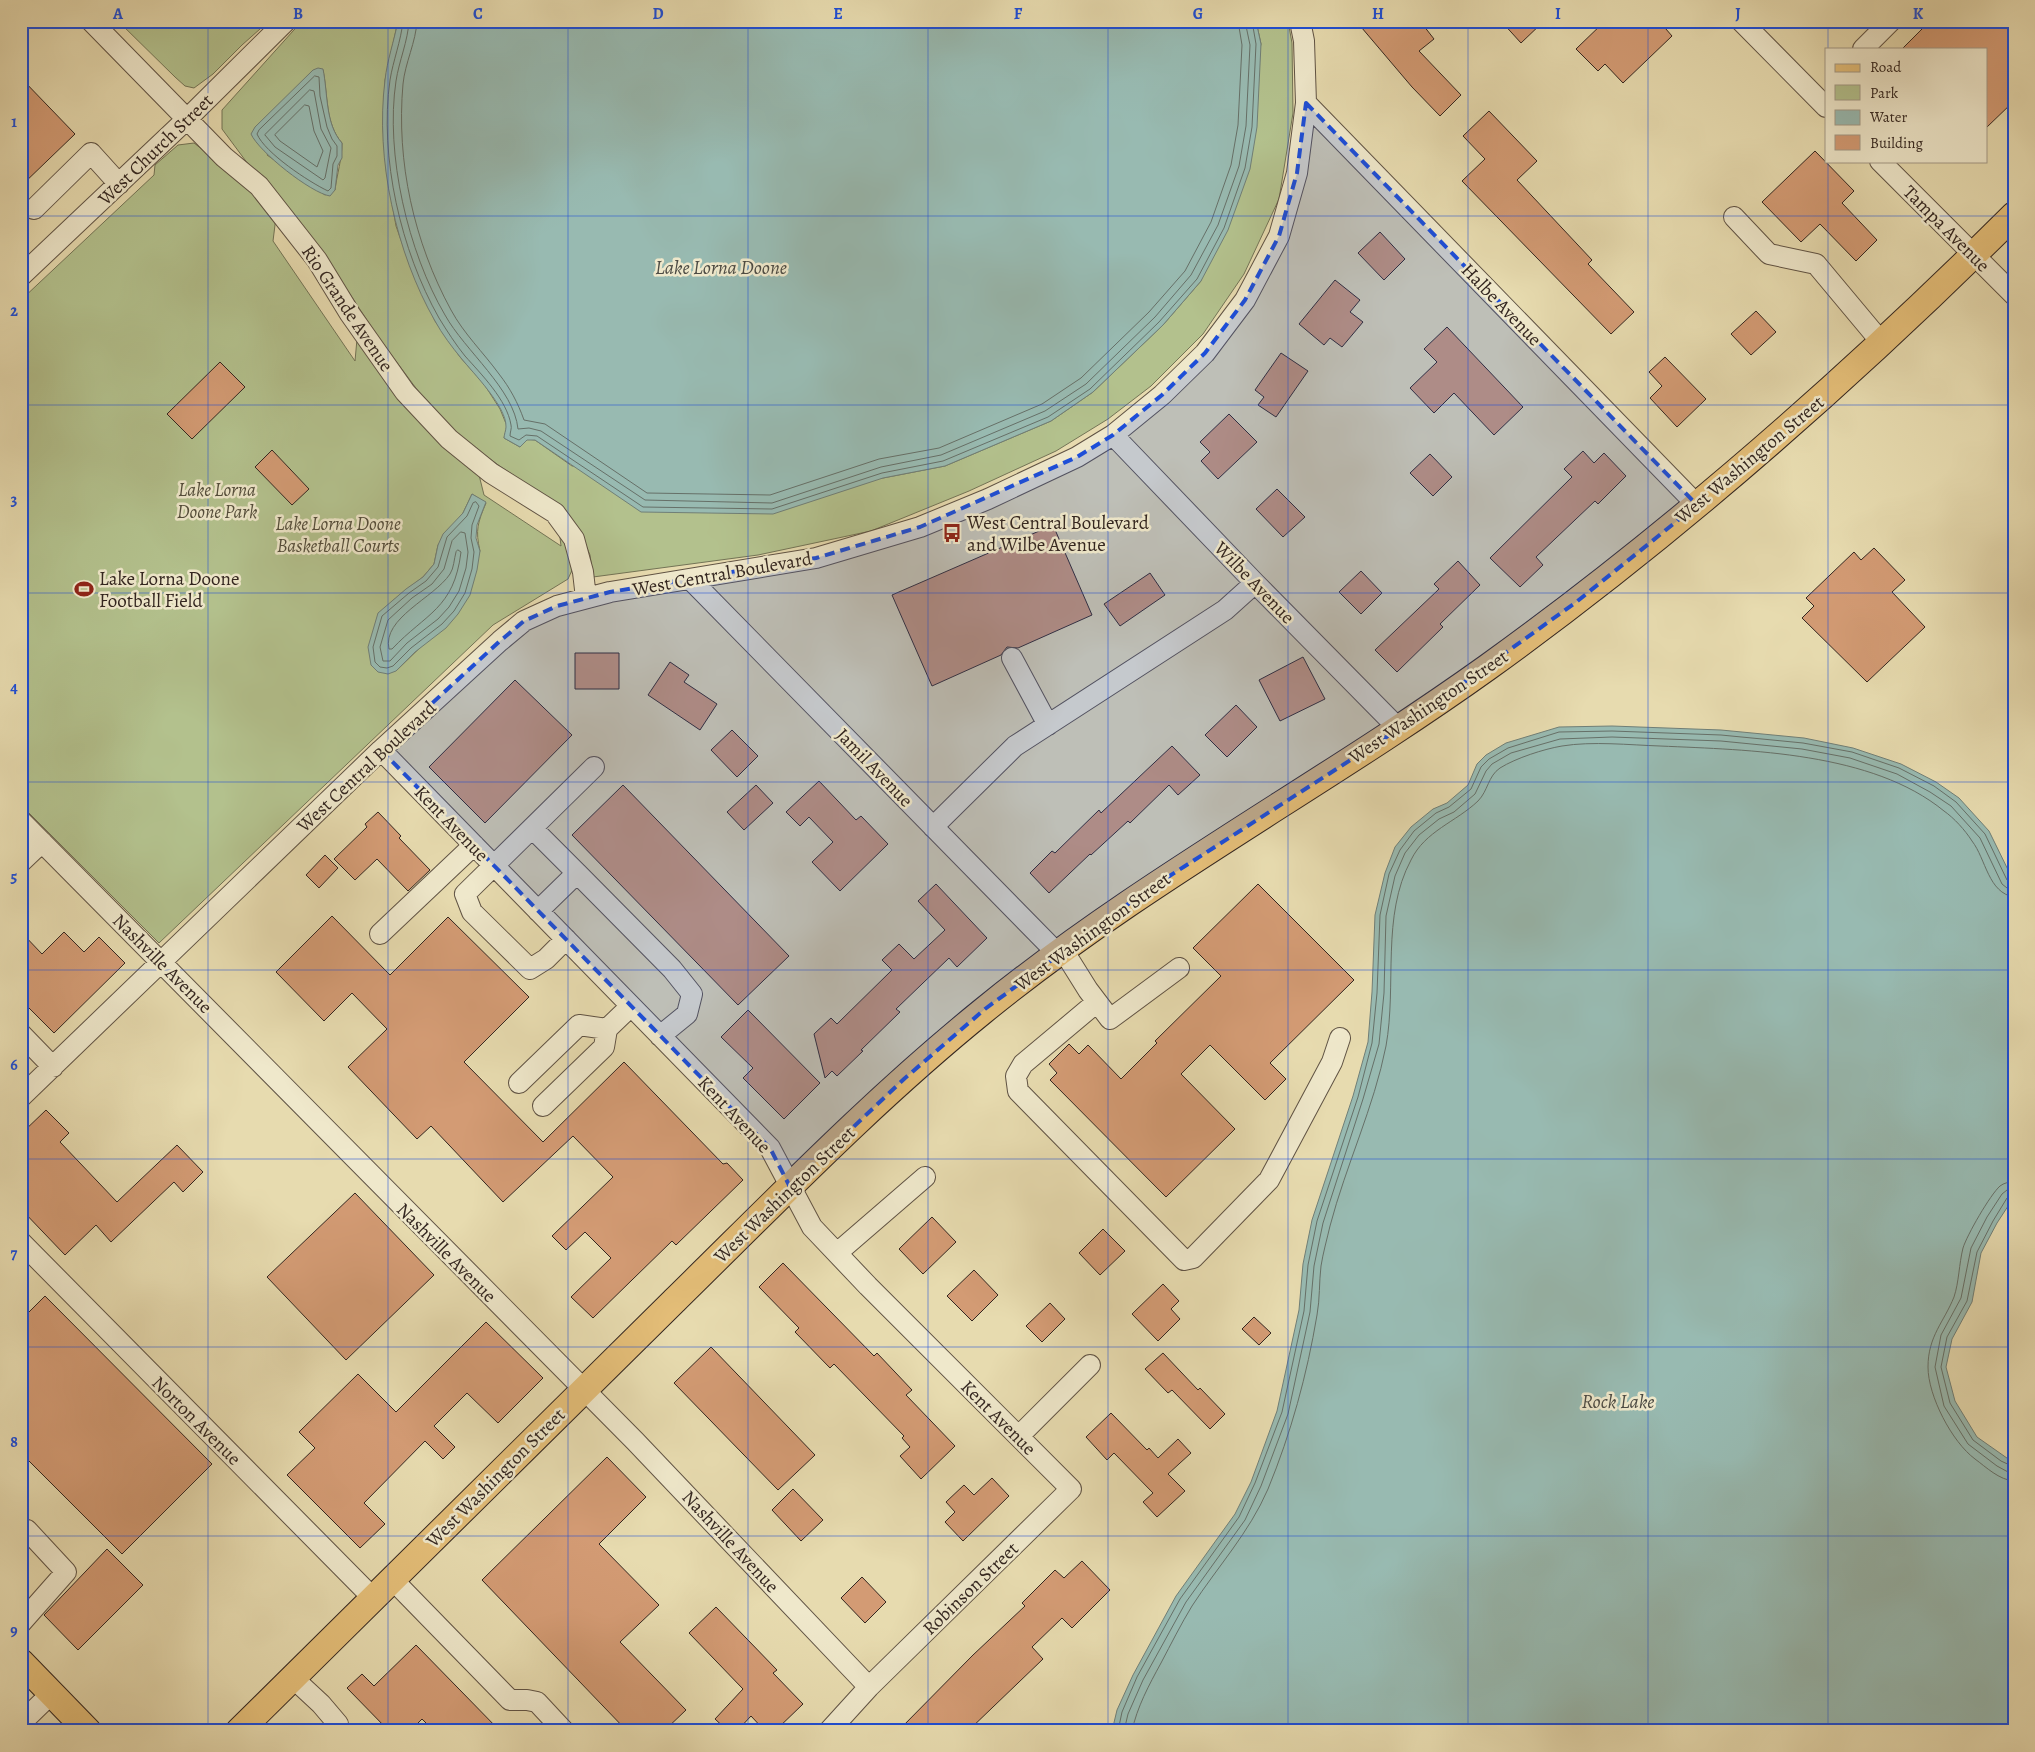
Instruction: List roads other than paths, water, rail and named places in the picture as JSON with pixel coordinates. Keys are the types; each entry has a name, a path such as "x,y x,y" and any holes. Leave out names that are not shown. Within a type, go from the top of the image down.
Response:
{"main road":[{"name":"West Washington Street","path":"240,1731 790,1187 904,1079 984,1009 1146,891 1399,728 1486,668 1574,603 1778,438 1974,256 2014,216"},
{"path":"21,1662 88,1731"}],"street":[{"name":"Rio Grande Avenue","path":"91,21 188,118 224,157 260,186 317,260 350,314 405,392 450,439 491,473 555,514 574,539 583,572 586,598"},
{"name":"West Church Street","path":"21,276 188,118 286,21"},
{"name":"West Central Boulevard","path":"21,1097 381,750 524,621 557,606 610,592 816,558 920,527 988,499 1077,457 1113,435 1162,395 1205,353 1245,300 1279,236 1297,173 1306,103 1304,41 1300,21"},
{"path":"1741,21 1823,96"},
{"path":"1864,48 1891,21"},
{"name":"Halbe Avenue","path":"1306,103 1697,504"},
{"path":"34,209 91,154 119,184"},
{"name":"Tampa Avenue","path":"1881,162 2014,295"},
{"path":"1734,217 1769,254 1816,264 1882,342"},
{"name":"Wilbe Avenue","path":"1113,435 1255,583 1399,728"},
{"name":"Jamil Avenue","path":"691,580 933,827 1060,952 1110,1019 1179,968"},
{"path":"933,827 1015,746 1225,610 1255,583"},
{"path":"1012,658 1048,725"},
{"name":"Kent Avenue","path":"381,750 770,1148 812,1227 1071,1489"},
{"path":"566,940 546,959 530,969 472,912 465,894 594,767"},
{"name":"Nashville Avenue","path":"21,821 585,1389 869,1687"},
{"path":"532,828 672,968 692,994 687,1014 660,1036"},
{"path":"21,862 42,842"},
{"path":"380,934 474,845"},
{"path":"538,911 577,873"},
{"path":"1097,1002 1023,1064 1016,1076 1018,1091 1184,1260 1193,1258 1269,1180 1332,1062 1340,1038"},
{"path":"543,1106 604,1047 607,1029 631,1006"},
{"path":"519,1083 579,1025 607,1029"},
{"path":"21,1034 53,1067"},
{"path":"837,1253 925,1177"},
{"name":"Norton Avenue","path":"23,1248 373,1598"},
{"path":"1018,1436 1090,1364"},
{"name":"Robinson Street","path":"829,1731 869,1687 1071,1489"},
{"path":"21,1623 66,1572 27,1530"},
{"path":"392,1579 510,1700 537,1702 564,1731"},
{"path":"293,1678 321,1704 338,1724 331,1731"},
{"path":"21,1723 52,1694"}],"water":[{"name":"Lake Lorna Doone","path":"398,21 1256,21 1261,44 1257,127 1250,169 1228,230 1201,281 1163,325 1093,392 1051,421 945,466 883,478 773,514 641,512 535,440 527,440 520,447 504,438 506,427 501,410 444,336 421,294 399,236 386,173 383,141 385,80"},
{"path":"323,69 330,118 342,143 342,158 338,165 335,190 330,196 311,188 286,171 264,151 251,134 255,127 313,70"},
{"path":"472,494 486,502 477,525 476,538 480,551 470,595 446,628 415,652 396,671 388,674 378,672 371,665 368,647 378,613 423,577 434,564 438,545 443,534 463,513"},
{"name":"Rock Lake","path":"1612,726 1721,730 1804,738 1853,748 1901,764 1936,782 1959,798 1989,831 2014,882 2014,1197 1981,1253 1972,1302 1952,1339 1946,1367 1955,1401 1977,1437 2014,1463 2014,1731 1112,1731 1117,1710 1133,1675 1176,1596 1235,1514 1251,1482 1277,1411 1299,1310 1303,1264 1312,1220 1353,1096 1368,1042 1375,915 1385,873 1395,847 1411,827 1433,809 1447,803 1468,785 1477,764 1486,755 1506,743 1559,727"}],"place":[{"name":"West Central Boulevard and Wilbe Avenue","path":"952,533"},
{"name":"Lake Lorna Doone Football Field","path":"84,589"}],"park label":[{"name":"Lake Lorna Doone Park","path":"217,500"},
{"name":"Lake Lorna Doone Basketball Courts","path":"338,534"}]}
